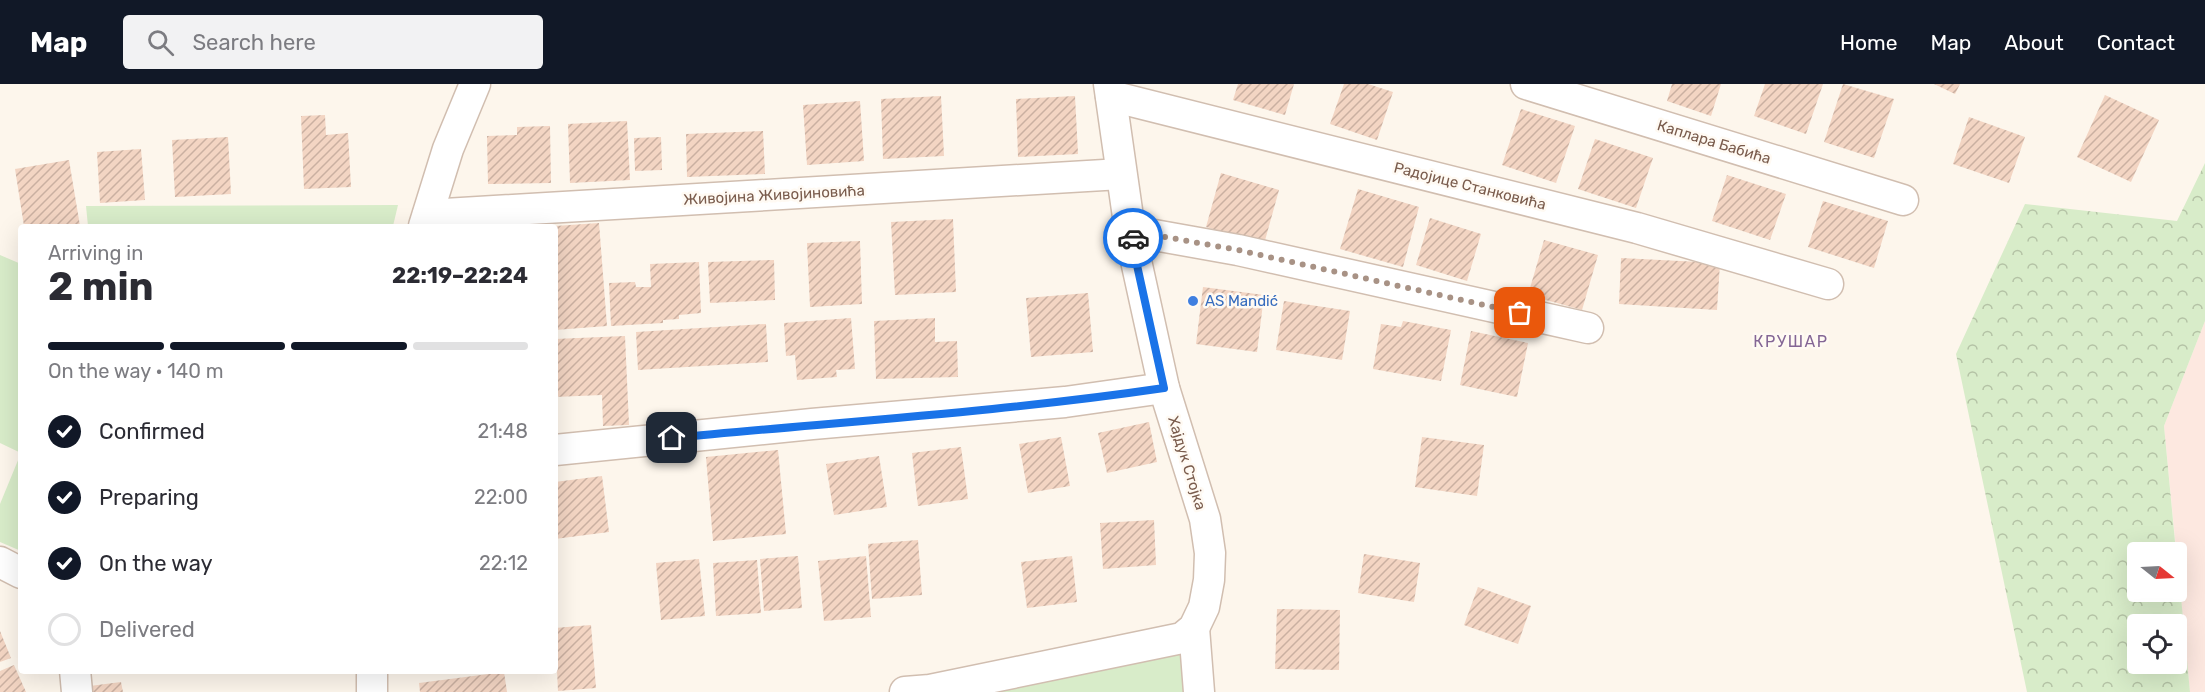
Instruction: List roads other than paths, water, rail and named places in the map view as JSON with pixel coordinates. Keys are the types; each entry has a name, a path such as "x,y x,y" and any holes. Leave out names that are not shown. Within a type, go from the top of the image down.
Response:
{"street":[{"path":"426,221 448,149 475,84"},
{"name":"Каплара Бабића","path":"1526,84 1903,200"},
{"name":"Хајдук Стојка","path":"1110,90 1131,238 1164,388 1205,519 1210,553 1209,580 1204,607 1194,628 1198,692"},
{"name":"Радојице Станковића","path":"1110,90 1637,228 1828,284"},
{"name":"Живојина Живојиновића","path":"426,221 1121,174"},
{"path":"1131,238 1154,235 1238,250 1588,327"},
{"path":"558,450 1065,402 1164,388"},
{"path":"0,562 18,571"},
{"path":"905,692 930,690 1164,642 1182,638 1194,628"},
{"path":"75,674 77,692"},
{"path":"372,674 372,692"}],"place":[{"name":"AS Mandić","path":"1193,301"}],"district":[{"name":"КРУШАР","path":"1791,341"}]}
